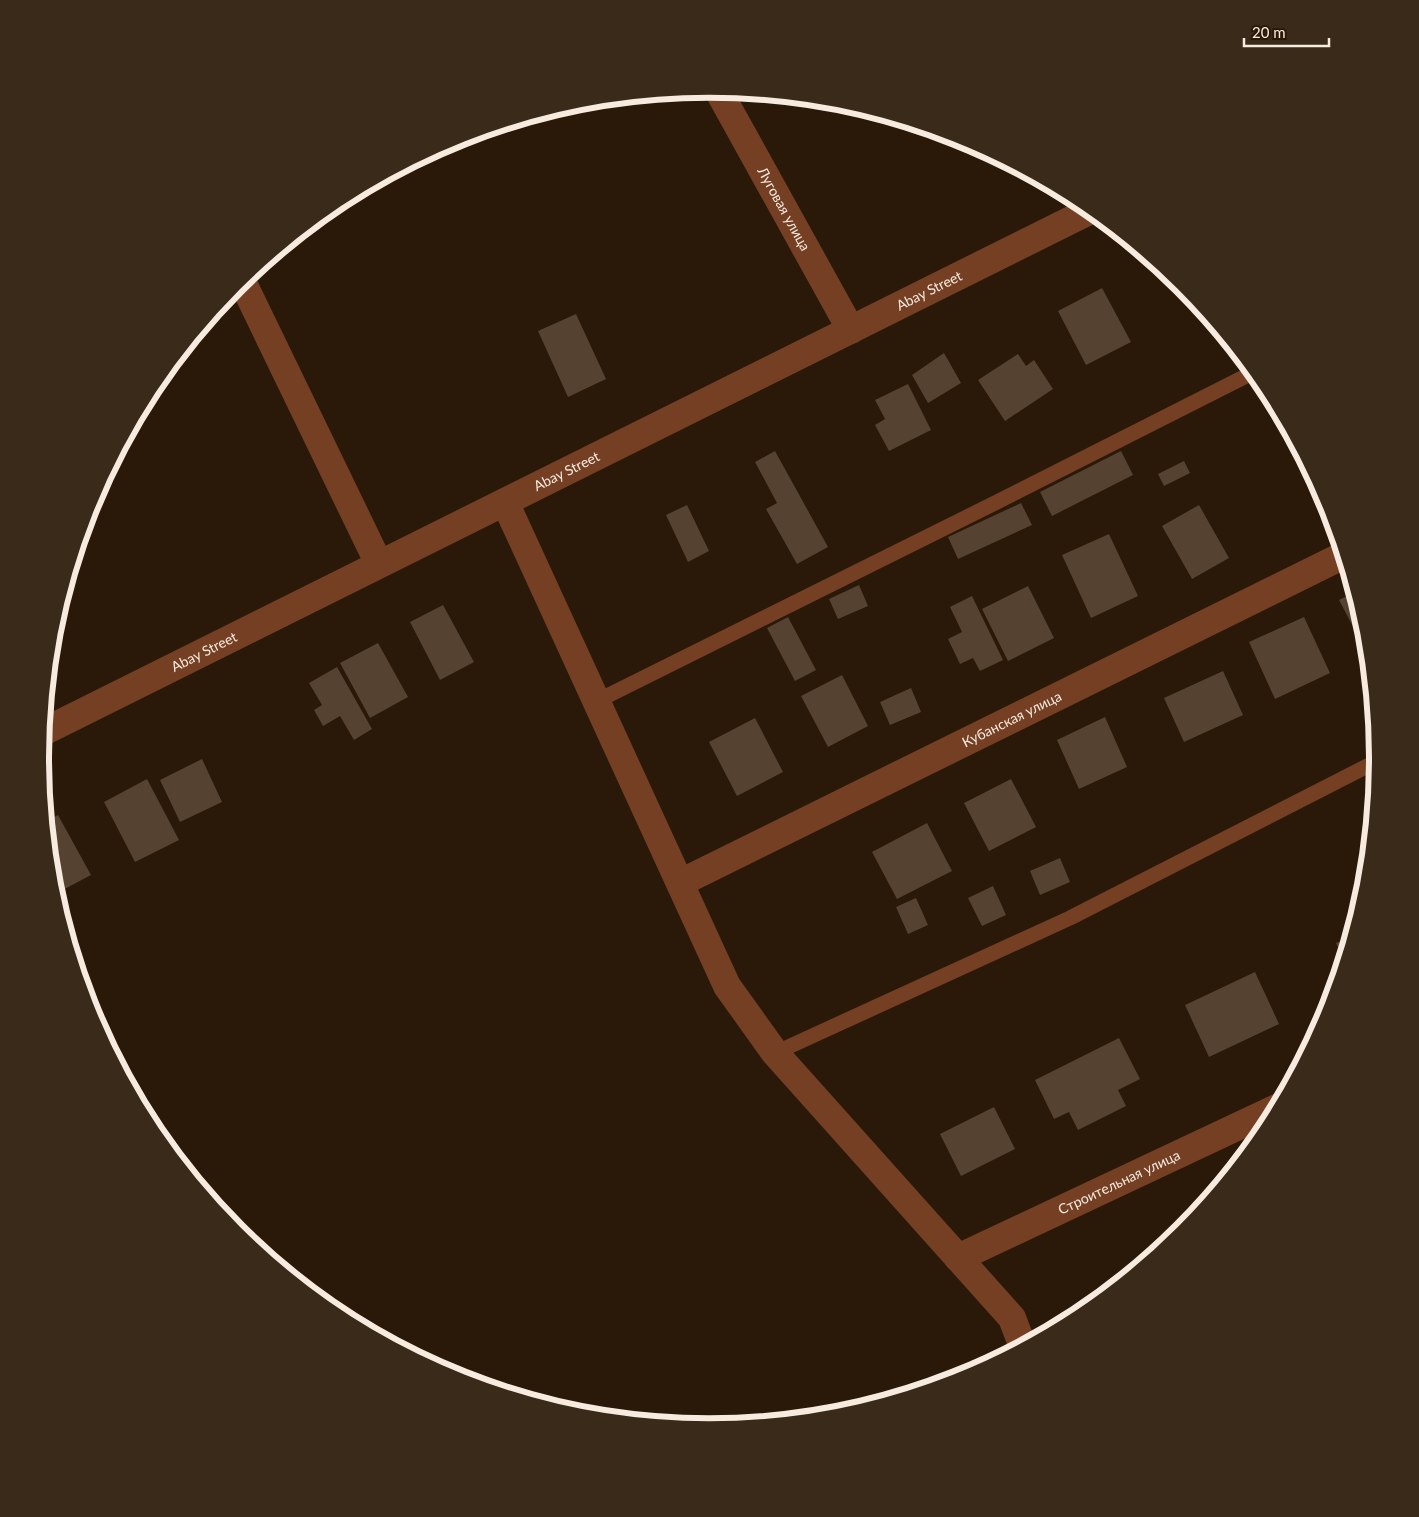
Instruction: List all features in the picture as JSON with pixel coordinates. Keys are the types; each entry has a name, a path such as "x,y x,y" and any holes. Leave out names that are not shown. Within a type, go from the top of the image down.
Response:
{"street":[{"name":"Луговая улица","path":"723,98 851,330"},
{"name":"Abay Street","path":"50,729 1084,214"},
{"path":"246,288 379,564"},
{"path":"505,502 727,986 775,1053 1012,1318 1020,1341"},
{"name":"Кубанская улица","path":"680,883 1339,558"},
{"name":"Строительная улица","path":"958,1258 1267,1112"}],"lane":[{"path":"596,701 995,504 1248,375"},
{"path":"775,1053 1070,918 1370,765"}],"building":[{"path":"1102,288 1131,342 1086,365 1058,311"},
{"path":"576,314 606,379 568,397 538,331"},
{"path":"944,353 961,383 928,403 912,375"},
{"path":"1018,354 1026,366 1034,360 1053,389 1005,421 978,380"},
{"path":"908,384 931,430 889,451 875,425 885,419 875,400"},
{"path":"775,451 828,547 797,564 766,509 777,503 755,462"},
{"path":"1121,451 1133,475 1052,516 1040,492"},
{"path":"1184,461 1190,473 1164,486 1158,474"},
{"path":"1021,503 1032,525 958,559 948,537"},
{"path":"687,505 709,551 688,562 666,515"},
{"path":"1199,505 1229,558 1192,579 1162,526"},
{"path":"1109,534 1138,596 1091,618 1062,555"},
{"path":"859,585 868,606 838,619 829,599"},
{"path":"1028,586 1054,638 1008,661 982,609"},
{"path":"1350,595 1359,639 1339,600"},
{"path":"972,596 1003,660 980,671 973,658 960,664 948,639 962,632 950,607"},
{"path":"443,605 474,662 440,680 410,622"},
{"path":"788,617 816,670 795,681 767,628"},
{"path":"1304,617 1330,673 1275,699 1249,642"},
{"path":"378,643 408,697 370,718 340,663"},
{"path":"337,667 372,729 354,740 340,716 323,726 314,710 322,705 309,683"},
{"path":"1223,671 1243,715 1184,742 1164,698"},
{"path":"842,675 868,726 828,747 801,696"},
{"path":"911,688 921,712 890,725 880,702"},
{"path":"1105,717 1127,767 1079,789 1057,740"},
{"path":"755,718 783,772 737,796 709,742"},
{"path":"202,759 222,802 180,822 160,780"},
{"path":"147,779 179,840 135,862 104,802"},
{"path":"1011,779 1036,827 989,851 964,803"},
{"path":"58,815 91,875 62,891 54,845 52,818"},
{"path":"927,823 952,871 897,899 872,852"},
{"path":"1060,858 1070,882 1040,895 1030,871"},
{"path":"993,886 1006,915 982,926 968,898"},
{"path":"916,898 928,925 908,934 896,907"},
{"path":"1345,939 1341,953 1336,943"},
{"path":"1255,972 1279,1024 1209,1057 1185,1005"},
{"path":"1119,1038 1140,1079 1118,1090 1126,1106 1078,1130 1069,1112 1054,1119 1035,1080"},
{"path":"994,1107 1015,1149 961,1176 940,1134"}]}
